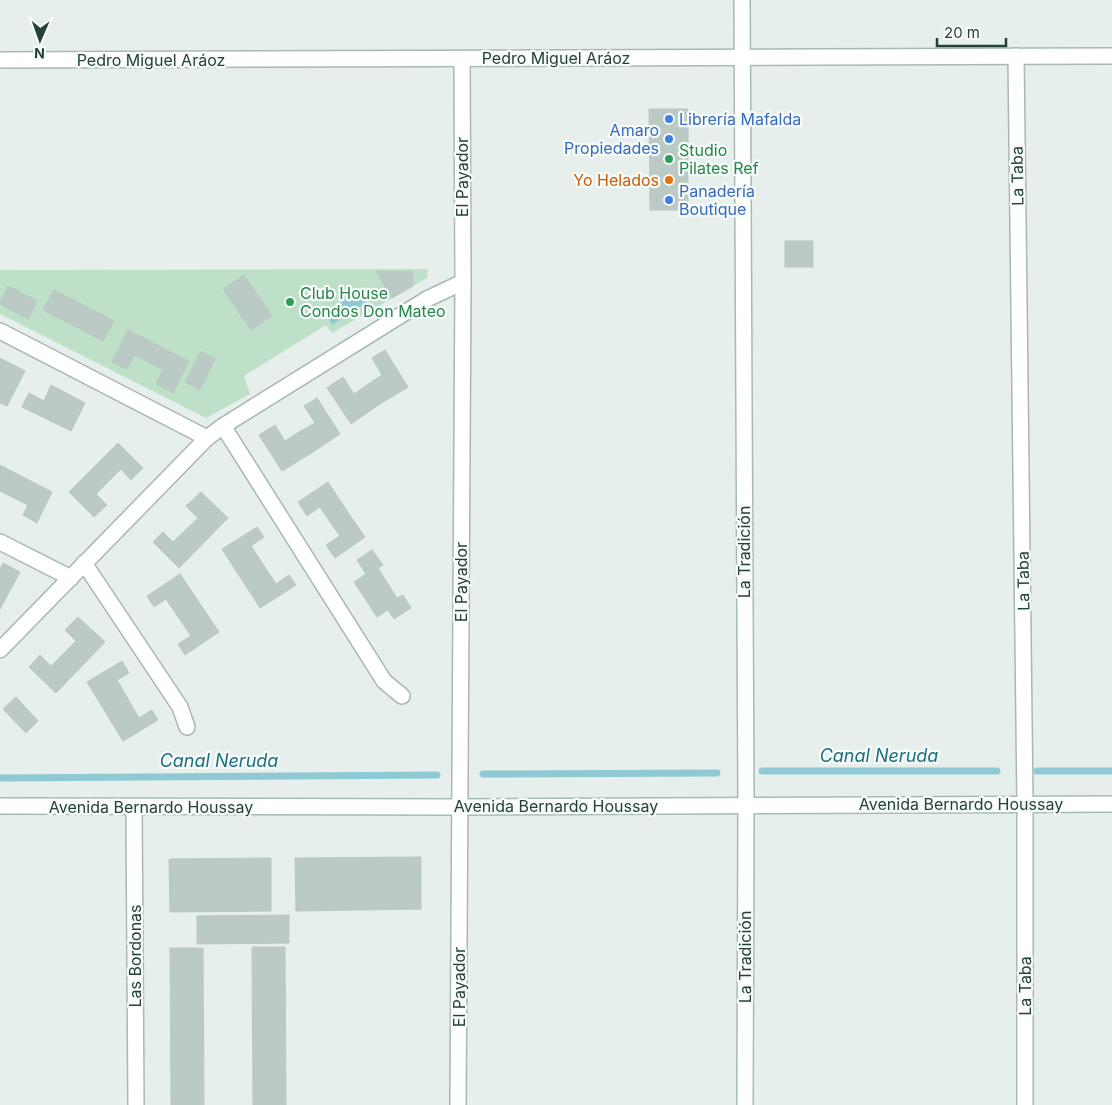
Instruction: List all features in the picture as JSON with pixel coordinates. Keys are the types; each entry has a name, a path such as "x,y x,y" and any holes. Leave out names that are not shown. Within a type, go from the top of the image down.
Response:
{"street":[{"name":"La Tradición","path":"742,0 746,805 745,1105"},
{"name":"La Taba","path":"1016,56 1025,804 1025,1105"},
{"name":"Pedro Miguel Aráoz","path":"0,60 1112,56"},
{"name":"El Payador","path":"458,1105 463,282 462,59"},
{"path":"0,650 207,438 223,426 427,299 463,282"},
{"path":"0,330 207,438"},
{"path":"223,426 384,681 402,696"},
{"path":"0,542 71,578"},
{"path":"84,564 180,707 187,727"},
{"name":"Avenida Bernardo Houssay","path":"0,806 459,807 1112,804"},
{"name":"Las Bordonas","path":"134,806 136,1105"}],"green space":[{"path":"428,269 427,278 332,333 326,325 244,376 250,394 206,418 0,314 0,270"}],"water":[{"path":"359,291 366,303 332,325 325,313"}],"building":[{"path":"649,109 688,109 688,210 650,210"},
{"path":"785,241 813,241 813,267 785,267"},
{"path":"376,271 412,272 413,286 392,298"},
{"path":"244,275 272,316 251,330 223,289"},
{"path":"8,286 37,301 28,319 0,304"},
{"path":"54,290 114,321 103,341 43,310"},
{"path":"128,330 157,345 149,362 134,355 127,369 112,362"},
{"path":"157,345 189,361 173,393 156,384 163,370 149,362"},
{"path":"385,350 408,387 380,404 367,385 382,375 372,358"},
{"path":"201,351 215,359 200,390 185,382"},
{"path":"0,358 25,371 7,406 0,403"},
{"path":"343,377 354,394 367,385 380,404 351,424 327,388"},
{"path":"51,385 85,403 71,431 22,407 29,393 44,401"},
{"path":"317,398 340,434 313,452 299,432 315,423 304,406"},
{"path":"275,425 285,441 299,432 313,452 282,471 259,435"},
{"path":"118,443 143,468 131,480 121,469 96,494 107,505 94,517 69,492"},
{"path":"0,465 52,492 37,523 23,515 28,505 0,491"},
{"path":"328,482 347,511 330,522 320,507 307,516 298,502"},
{"path":"201,492 228,518 179,568 153,542 163,532 173,542 198,518 186,506"},
{"path":"347,511 365,537 335,558 326,545 340,536 330,522"},
{"path":"257,527 264,537 251,546 276,584 289,575 296,585 260,608 222,549"},
{"path":"372,550 383,565 378,568 397,598 403,595 411,608 394,619 388,610 377,617 354,582 366,574 357,560"},
{"path":"3,563 20,572 0,609 0,569"},
{"path":"180,574 219,632 185,655 178,644 191,636 166,599 154,607 147,596"},
{"path":"78,617 105,642 56,693 29,667 40,655 51,666 76,641 65,630"},
{"path":"122,661 129,673 117,680 139,718 152,710 158,720 123,741 87,682"},
{"path":"16,697 38,721 26,733 3,709"},
{"path":"421,857 421,909 296,911 295,858"},
{"path":"271,858 271,911 170,912 169,859"},
{"path":"289,915 289,943 197,944 197,916"},
{"path":"252,947 285,947 286,1105 253,1105"},
{"path":"170,948 203,948 204,1105 171,1105"}],"waterway":[{"name":"Canal Neruda","path":"762,771 997,771"},
{"name":"Canal Neruda","path":"1037,771 1112,771"},
{"name":"Canal Neruda","path":"483,774 717,773"},
{"name":"Canal Neruda","path":"0,778 437,775"}],"place":[{"name":"Librería Mafalda","path":"669,119"},
{"name":"Amaro Propiedades","path":"669,139"},
{"name":"Studio Pilates Ref","path":"669,159"},
{"name":"Yo Helados","path":"669,180"},
{"name":"Panadería Boutique","path":"669,200"},
{"name":"Club House Condos Don Mateo","path":"290,302"}]}
